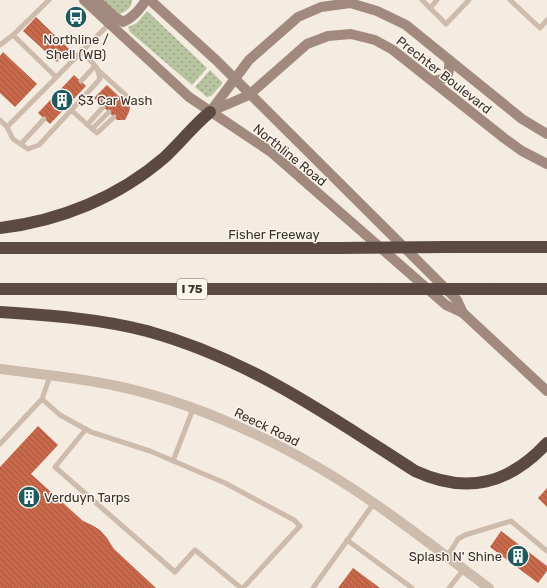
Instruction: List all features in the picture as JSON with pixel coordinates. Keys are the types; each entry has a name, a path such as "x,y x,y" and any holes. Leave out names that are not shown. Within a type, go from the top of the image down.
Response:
{"highway":[{"path":"0,228 54,218 74,211 112,193 133,181 164,157 195,124 210,112"},
{"name":"Fisher Freeway","path":"0,248 547,247"},
{"name":"I 75","path":"0,289 547,289"},
{"path":"0,312 37,314 124,326 175,339 256,373 282,386 313,404 416,471 449,483 464,484 499,478 526,462 547,443"}],"main road":[{"name":"Northline Road","path":"84,0 189,97 271,152 446,305 464,313"},
{"path":"96,0 123,22 130,19 140,9 146,0"},
{"name":"Northline Road","path":"150,0 216,60 249,95 456,300 464,313 547,391"},
{"name":"Prechter Boulevard","path":"210,112 249,60 298,16 345,2 377,11 406,25 522,118 547,134"},
{"name":"Prechter Boulevard","path":"210,112 249,95 307,44 328,36 351,34 375,40 393,50 504,138 522,151 547,164"},
{"path":"433,81 443,79 447,75 450,70 449,60"}],"street":[{"name":"Reeck Road","path":"0,369 117,386 193,408 257,435 327,472 374,504 489,588"}],"lane":[{"path":"0,45 49,0"},
{"path":"422,0 446,24 469,0"},
{"path":"430,8 437,0"},
{"path":"510,0 540,28 547,20"},
{"path":"7,127 109,24"},
{"path":"12,35 56,77"},
{"path":"82,50 96,67 130,99 126,104"},
{"path":"81,81 96,67"},
{"path":"0,120 7,127 13,139 28,148 39,145 100,79 96,67"},
{"path":"116,94 120,88"},
{"path":"121,99 125,93"},
{"path":"87,125 103,107"},
{"path":"72,110 96,133 114,117"},
{"path":"92,129 109,112"},
{"path":"21,144 44,119"},
{"path":"0,444 42,398 50,376"},
{"path":"42,398 60,415 86,429 150,451 226,483 294,520 300,526 242,588 195,550 175,572 55,467 86,429"},
{"path":"173,461 193,408"},
{"path":"313,588 374,504"},
{"path":"447,557 458,539 465,535 511,521 547,551"},
{"path":"348,540 412,588"},
{"path":"449,588 464,569"}],"green space":[{"path":"101,0 132,0 132,3 126,11 119,14"},
{"path":"147,11 207,68 192,85 130,32 128,27 137,23"},
{"path":"210,70 222,82 222,84 211,96 207,97 195,87"}],"building":[{"path":"36,17 69,49 57,62 23,31"},
{"path":"3,52 37,84 15,107 0,93 0,56"},
{"name":"$3 Car Wash","path":"74,75 86,86 50,124 38,113"},
{"path":"107,85 130,107 125,120 117,120 94,98"},
{"name":"Verduyn Tarps","path":"38,426 58,445 31,474 83,521 100,530 114,549 156,588 0,588 0,467"},
{"path":"547,488 547,507 538,498"},
{"name":"Splash N' Shine","path":"501,531 547,566 547,571 538,583 490,547"},
{"path":"353,568 380,588 338,588"}],"place":[{"name":"Northline / Shell (WB)","path":"76,17"},
{"name":"$3 Car Wash","path":"62,100"},
{"name":"Verduyn Tarps","path":"29,497"},
{"name":"Splash N' Shine","path":"518,556"}]}
